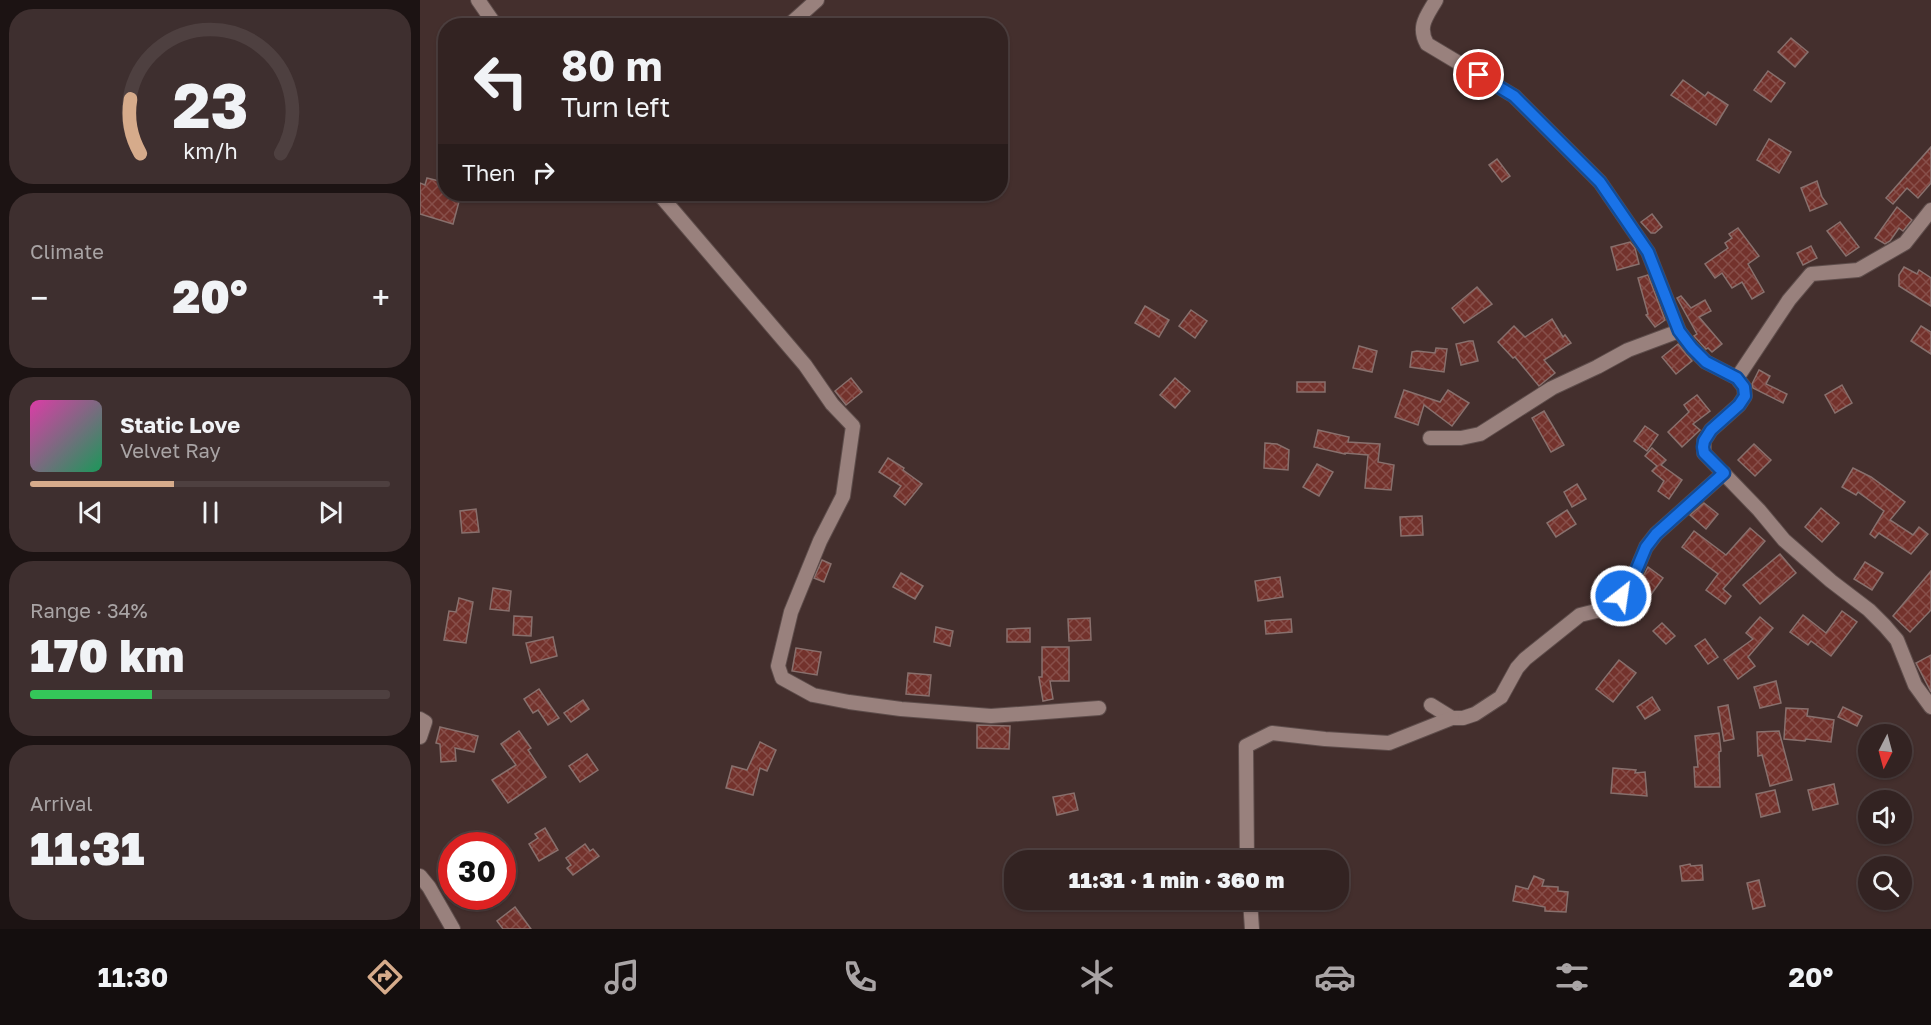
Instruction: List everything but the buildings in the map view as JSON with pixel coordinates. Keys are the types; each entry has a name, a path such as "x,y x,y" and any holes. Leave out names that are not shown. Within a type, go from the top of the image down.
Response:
{"street":[{"path":"478,0 490,18"},
{"path":"797,18 817,0"},
{"path":"1436,0 1424,23 1422,35 1427,44 1514,96 1600,182 1648,252 1679,331 1706,362 1737,378 1744,387 1745,396 1739,405 1711,430 1704,441 1704,453 1759,510 1784,540 1869,610 1897,640 1915,685 1931,707"},
{"path":"665,201 805,365 831,404 853,426 843,496 820,541 791,612 778,666 782,678 813,695 901,709 991,717 1099,708"},
{"path":"1737,378 1789,300 1810,274 1858,270 1905,243 1931,210"},
{"path":"1431,438 1461,438 1480,434 1552,388 1628,350 1679,331"},
{"path":"1248,850 1246,746 1272,733 1325,740 1389,743 1452,718 1463,718 1475,714 1501,698 1517,668 1525,659 1580,615 1608,608 1615,602 1633,578 1646,547 1656,534 1724,473"},
{"path":"1431,705 1452,718"},
{"path":"420,719 425,722 420,737"},
{"path":"420,876 429,887 452,928"},
{"path":"1251,910 1252,929"}],"route":[{"path":"1479,75 1514,96 1600,182 1648,252 1679,331 1706,362 1737,378 1744,387 1745,396 1739,405 1711,430 1704,441 1704,453 1724,473 1656,534 1646,547 1633,578 1621,596"}]}
